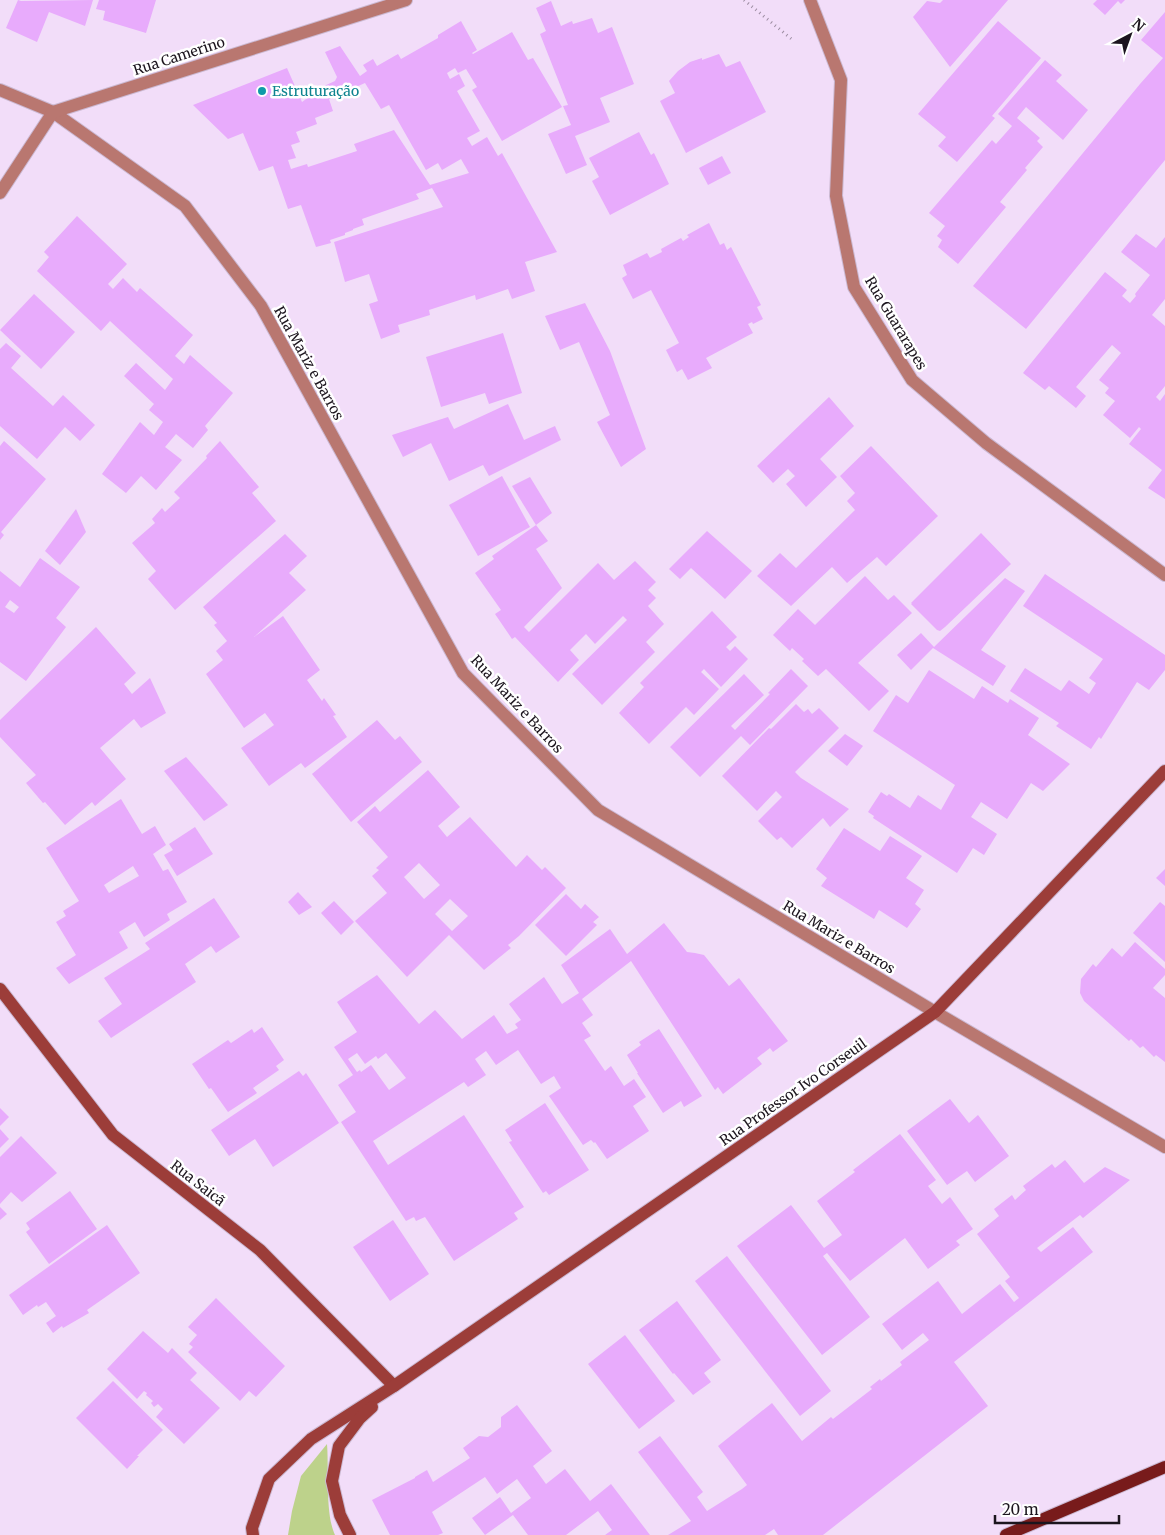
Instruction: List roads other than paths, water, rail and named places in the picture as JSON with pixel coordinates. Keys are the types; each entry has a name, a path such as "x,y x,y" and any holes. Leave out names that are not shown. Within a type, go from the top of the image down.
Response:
{"main road":[{"path":"1006,1535 1165,1467"}],"street":[{"name":"Rua Camerino","path":"53,112 406,0"},
{"name":"Rua Guararapes","path":"810,0 841,80 836,196 854,287 912,380 986,443 1165,575"},
{"name":"Rua Mariz e Barros","path":"0,90 53,112 185,206 261,306 463,673 598,810 1165,1147"},
{"path":"0,193 53,112"},
{"name":"Rua Professor Ivo Corseuil","path":"253,1535 252,1528 269,1479 311,1439 394,1386 935,1012 1165,771"},
{"name":"Rua Saicã","path":"0,989 113,1135 260,1250 394,1386"},
{"name":"Rua Professor Ivo Corseuil","path":"350,1535 340,1515 332,1480 339,1446 360,1418 394,1386"}],"place":[{"name":"Estruturação","path":"262,91"}]}
